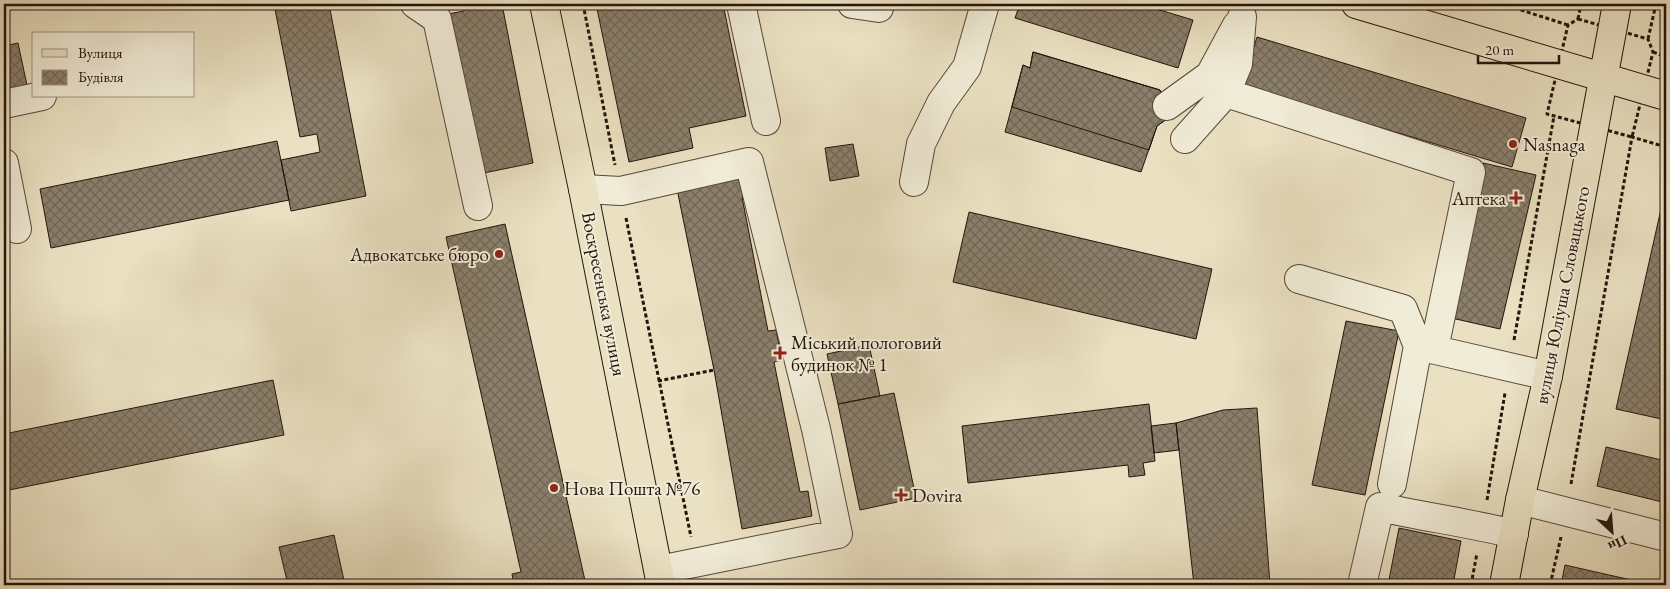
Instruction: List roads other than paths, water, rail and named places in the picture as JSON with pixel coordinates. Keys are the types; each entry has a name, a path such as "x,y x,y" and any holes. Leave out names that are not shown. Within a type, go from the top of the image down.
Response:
{"main road":[{"name":"Воскресенська вулиця","path":"544,4 584,189 660,578"},
{"path":"1356,4 1666,96"},
{"name":"вулиця Юліуша Словацького","path":"1504,585 1520,500 1548,376 1617,4"}],"lane":[{"path":"415,4 437,19 478,206"},
{"path":"741,4 766,121"},
{"path":"852,4 879,8"},
{"path":"914,182 921,144 941,103 967,67 985,4"},
{"path":"1185,139 1226,93 1238,64 1244,11"},
{"path":"1167,106 1210,75 1244,11"},
{"path":"1226,93 1471,172 1392,484"},
{"path":"4,104 32,98"},
{"path":"584,189 621,191 749,162 816,429 838,534 696,562 660,578"},
{"path":"4,163 17,229"},
{"path":"1300,279 1403,309 1426,348 1548,376"},
{"path":"1520,500 1666,537"},
{"path":"1362,585 1380,507 1483,526 1514,534"}],"place":[{"name":"Nasnaga","path":"1513,144"},
{"name":"Аптека","path":"1516,198"},
{"name":"Адвокатське бюро","path":"499,254"},
{"name":"Міський пологовий будинок № 1","path":"780,353"},
{"name":"Нова Пошта №76","path":"554,488"},
{"name":"Dovira","path":"901,495"}]}
